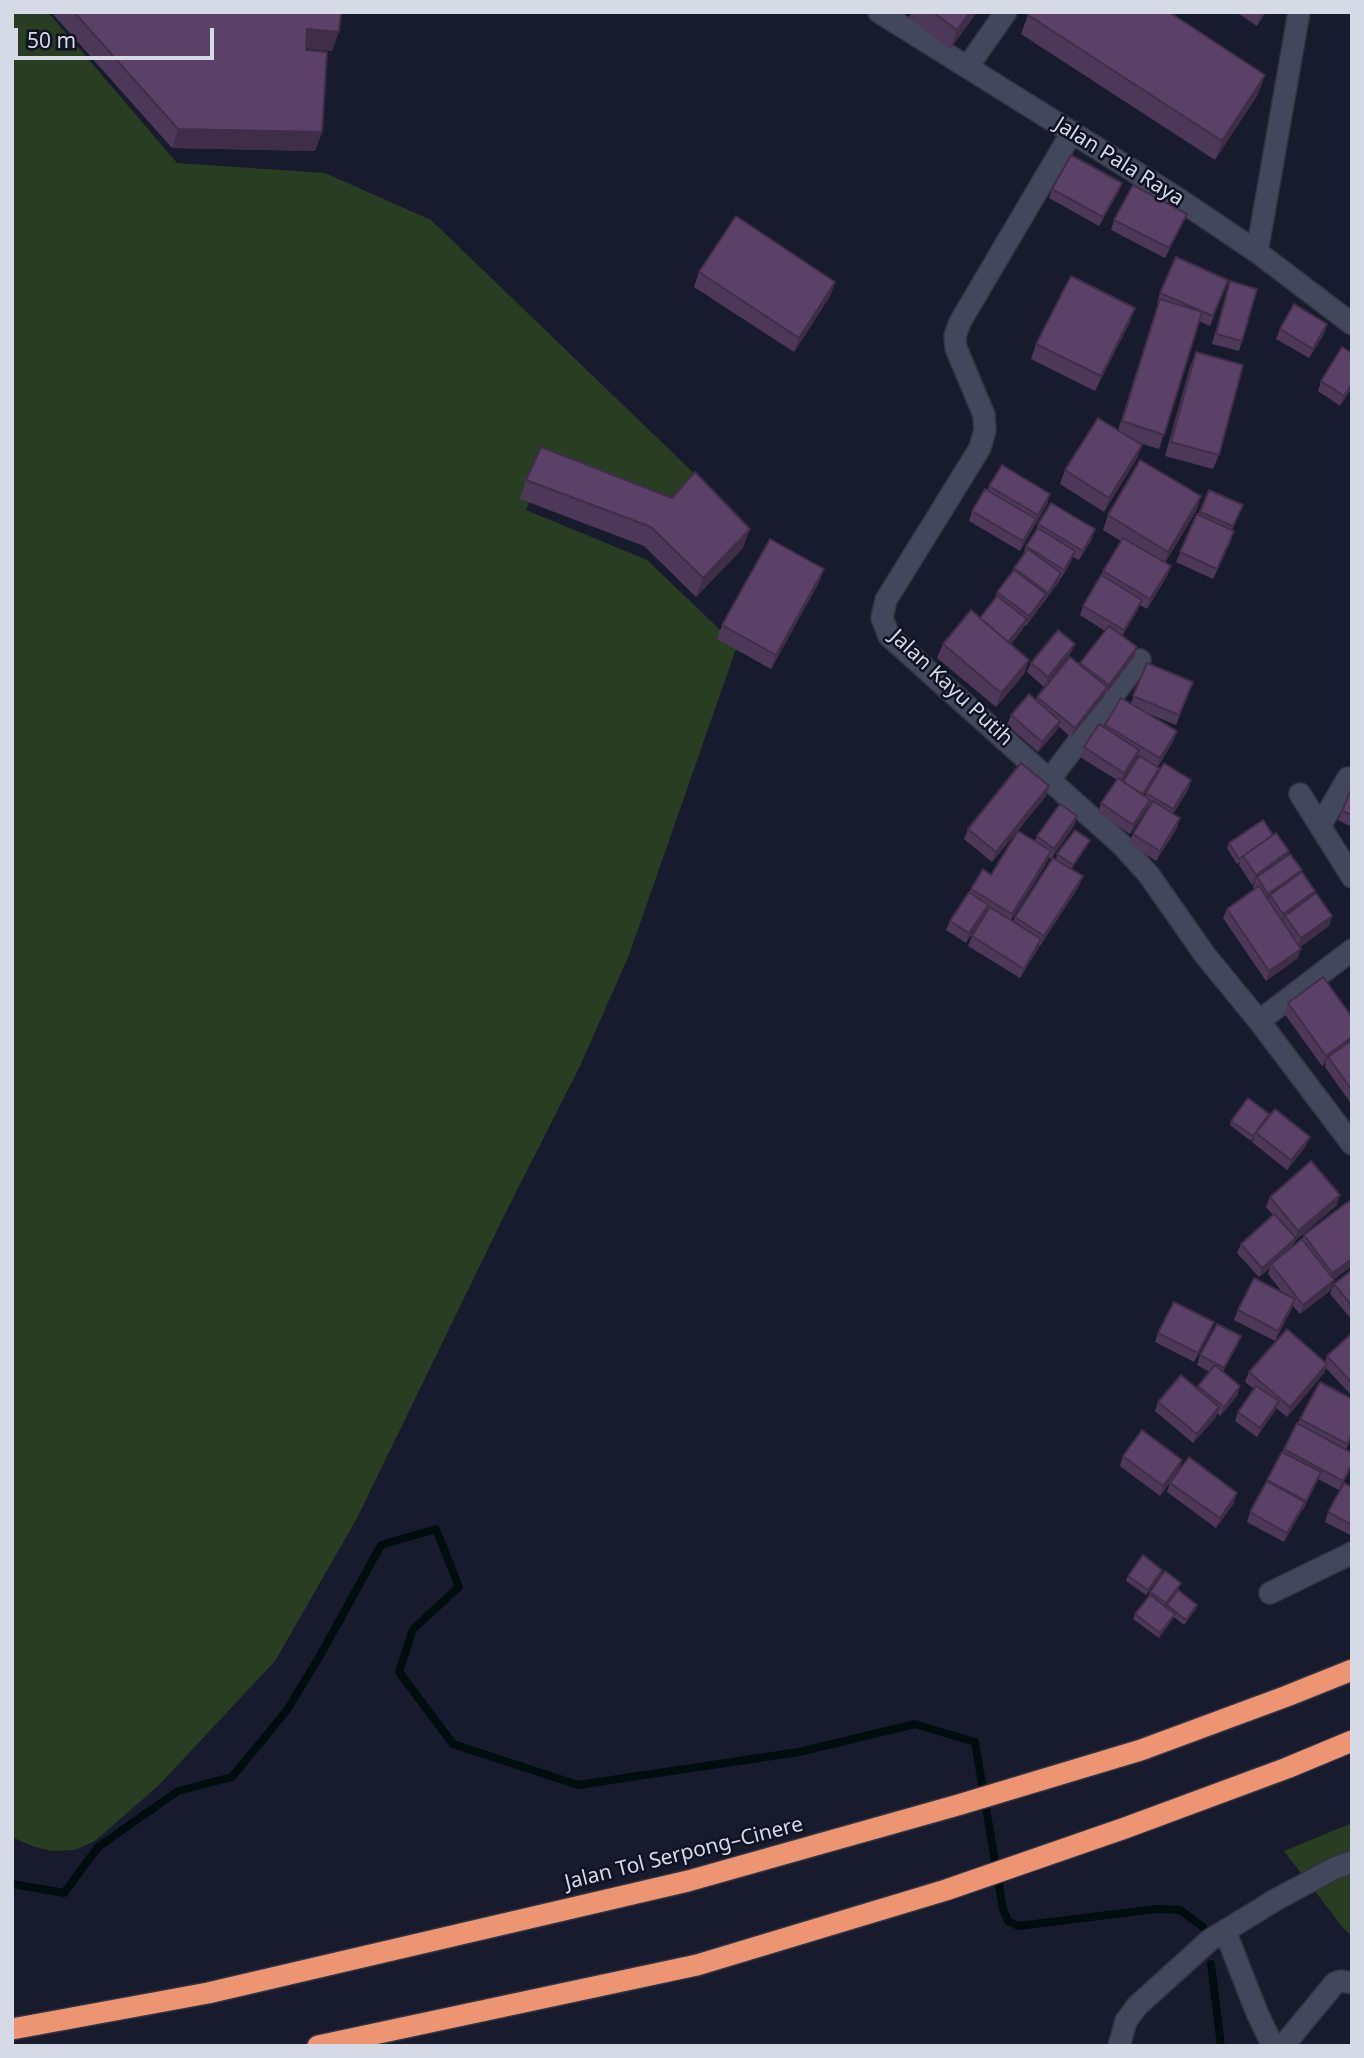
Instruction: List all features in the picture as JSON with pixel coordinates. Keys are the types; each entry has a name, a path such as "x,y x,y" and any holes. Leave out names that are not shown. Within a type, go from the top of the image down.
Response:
{"highway":[{"name":"Jalan Tol Serpong–Cinere","path":"12,2029 208,1993 674,1884 958,1805 1141,1750 1352,1670"},
{"path":"318,2046 696,1965 946,1890 1125,1828 1352,1741"}],"street":[{"name":"Jalan Pala Raya","path":"879,12 1180,200 1257,252 1352,324"},
{"path":"968,66 1006,12"},
{"path":"1257,252 1299,12"},
{"name":"Jalan Kayu Putih","path":"1072,132 960,322 955,336 956,348 984,415 985,430 980,448 886,600 882,618 890,636 1122,845 1149,875 1205,955 1259,1021 1352,1144"},
{"path":"1050,779 1140,660"},
{"path":"1320,826 1348,778"},
{"path":"1300,794 1352,877"},
{"path":"1259,1021 1352,950"},
{"path":"1270,1593 1352,1553"},
{"path":"1119,2046 1126,2021 1137,2006 1210,1940 1288,1893 1352,1862"},
{"path":"1225,1931 1273,2046"},
{"path":"1283,2046 1335,1983 1352,1983"}],"green space":[{"path":"12,12 48,12 177,163 325,173 431,220 700,479 680,504 552,452 526,510 647,560 737,646 629,955 580,1066 357,1518 275,1661 159,1785 95,1841 75,1850 51,1851 12,1837"},
{"path":"1352,1823 1352,1936 1284,1851"}],"building":[{"path":"74,12 341,12 339,32 307,29 306,50 327,52 322,132 178,129"},
{"path":"933,12 970,12 957,30"},
{"path":"1030,12 1169,12 1265,75 1222,141 1028,15"},
{"path":"1071,155 1122,183 1103,217 1052,189"},
{"path":"1133,185 1187,214 1169,248 1114,220"},
{"path":"736,216 835,282 799,338 699,272"},
{"path":"1176,257 1228,280 1213,316 1160,293"},
{"path":"1071,276 1135,308 1101,376 1036,344"},
{"path":"1230,281 1257,289 1242,341 1216,334"},
{"path":"1160,299 1202,312 1164,435 1122,421"},
{"path":"1294,304 1327,324 1313,349 1280,329"},
{"path":"1342,347 1352,353 1352,384 1344,396 1321,381"},
{"path":"1196,352 1243,365 1219,455 1171,442"},
{"path":"1098,418 1142,445 1109,498 1065,470"},
{"path":"541,447 672,498 695,472 750,529 703,578 651,527 526,480"},
{"path":"1140,460 1201,496 1168,552 1108,515"},
{"path":"1002,465 1050,494 1038,515 989,486"},
{"path":"985,489 1036,519 1023,541 972,511"},
{"path":"1209,490 1243,505 1233,526 1200,512"},
{"path":"1051,503 1095,529 1083,551 1038,524"},
{"path":"1197,514 1234,531 1217,569 1180,552"},
{"path":"1038,528 1075,551 1064,570 1026,546"},
{"path":"1123,538 1171,566 1150,599 1103,571"},
{"path":"770,539 824,569 776,655 722,625"},
{"path":"1028,549 1061,573 1048,593 1014,568"},
{"path":"1014,570 1046,594 1029,616 997,592"},
{"path":"1101,575 1142,600 1124,630 1083,606"},
{"path":"997,596 1027,619 1008,642 980,618"},
{"path":"971,610 1029,660 1001,693 943,644"},
{"path":"1109,626 1137,647 1109,685 1080,663"},
{"path":"1058,630 1075,644 1048,677 1031,663"},
{"path":"1070,657 1107,687 1075,728 1037,697"},
{"path":"1147,663 1193,682 1179,715 1133,696"},
{"path":"1029,694 1060,721 1042,742 1011,715"},
{"path":"1121,698 1177,731 1160,758 1105,725"},
{"path":"1099,724 1139,750 1124,773 1084,747"},
{"path":"1139,756 1159,768 1143,794 1123,782"},
{"path":"1021,763 1049,786 996,852 968,829"},
{"path":"1164,763 1191,780 1173,809 1146,793"},
{"path":"1118,778 1150,800 1133,825 1101,803"},
{"path":"1350,792 1352,793 1352,815 1342,811"},
{"path":"1153,801 1180,818 1160,851 1133,834"},
{"path":"1060,804 1077,816 1054,849 1037,836"},
{"path":"1263,820 1273,835 1239,859 1229,843"},
{"path":"1075,830 1090,840 1073,865 1057,854"},
{"path":"1018,831 1051,851 1012,914 971,889 983,869 991,875"},
{"path":"1276,833 1289,851 1256,875 1243,856"},
{"path":"1290,854 1302,870 1268,894 1257,877"},
{"path":"1053,858 1083,876 1044,936 1015,917"},
{"path":"1302,872 1315,891 1283,914 1270,895"},
{"path":"1259,886 1301,949 1269,971 1227,909"},
{"path":"969,892 988,905 969,933 950,921"},
{"path":"1316,893 1332,916 1301,938 1285,916"},
{"path":"990,907 1041,939 1024,969 972,936"},
{"path":"1323,977 1352,1017 1352,1037 1326,1056 1288,1003"},
{"path":"1352,1040 1352,1090 1328,1057"},
{"path":"1248,1098 1269,1114 1253,1136 1231,1121"},
{"path":"1275,1109 1310,1137 1291,1160 1256,1133"},
{"path":"1311,1161 1340,1195 1298,1231 1270,1197"},
{"path":"1349,1201 1352,1206 1352,1259 1332,1273 1304,1235"},
{"path":"1274,1214 1296,1238 1262,1268 1241,1244"},
{"path":"1302,1239 1334,1280 1303,1305 1271,1264"},
{"path":"1352,1270 1352,1306 1334,1284"},
{"path":"1254,1278 1295,1299 1278,1331 1238,1310"},
{"path":"1174,1302 1214,1322 1198,1353 1158,1333"},
{"path":"1217,1324 1241,1336 1224,1368 1200,1355"},
{"path":"1287,1329 1327,1364 1290,1407 1249,1372"},
{"path":"1352,1333 1352,1383 1327,1356"},
{"path":"1215,1365 1240,1386 1224,1407 1198,1386"},
{"path":"1181,1375 1219,1407 1197,1434 1158,1402"},
{"path":"1320,1382 1352,1399 1352,1435 1347,1444 1300,1419"},
{"path":"1256,1386 1279,1401 1260,1428 1238,1412"},
{"path":"1297,1423 1352,1453 1352,1464 1343,1481 1284,1449"},
{"path":"1142,1430 1182,1460 1163,1486 1123,1456"},
{"path":"1282,1452 1321,1472 1306,1501 1267,1480"},
{"path":"1189,1457 1237,1493 1220,1518 1170,1483"},
{"path":"1267,1481 1305,1502 1287,1533 1250,1512"},
{"path":"1344,1483 1352,1487 1352,1525 1328,1512"},
{"path":"1143,1555 1162,1570 1148,1590 1128,1576"},
{"path":"1165,1571 1181,1583 1166,1603 1150,1592"},
{"path":"1178,1590 1197,1605 1186,1620 1167,1605"},
{"path":"1150,1595 1175,1614 1160,1633 1135,1614"}],"waterway":[{"path":"12,1884 64,1893 98,1847 178,1791 232,1777 287,1710 381,1545 436,1529 459,1587 413,1629 399,1672 453,1744 578,1785 799,1752 915,1724 975,1742 1003,1909 1008,1921 1018,1926 1156,1909 1180,1910 1203,1927"},
{"path":"1211,1964 1221,2046"}]}
